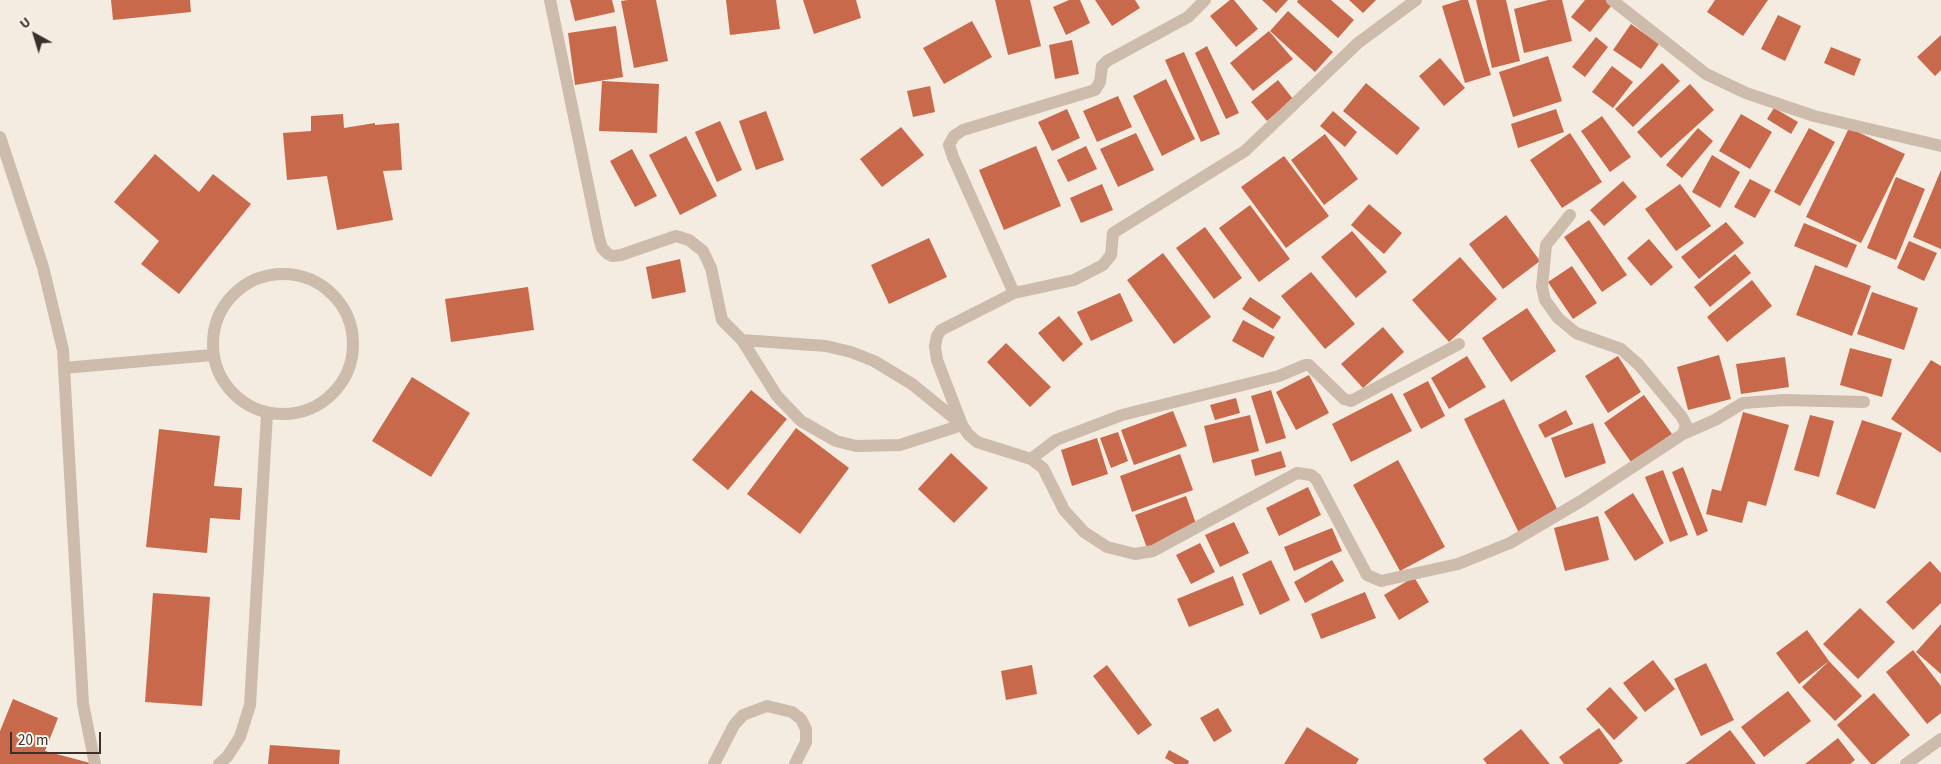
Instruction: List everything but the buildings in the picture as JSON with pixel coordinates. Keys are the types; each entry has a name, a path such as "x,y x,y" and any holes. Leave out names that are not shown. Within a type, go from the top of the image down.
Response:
{"street":[{"path":"550,0 602,248 612,256 621,255 676,236 697,244 711,268 722,320 742,340 777,396 801,421 836,441 856,446 900,445 962,425"},
{"path":"1014,293 953,157 949,144 954,136 963,130 1095,90 1100,82 1102,66 1107,61 1188,17 1205,0"},
{"path":"962,425 937,360 937,336 948,325 1014,293 1074,280 1104,265 1111,255 1113,233 1245,151 1358,43 1416,0"},
{"path":"1612,0 1706,74 1746,93 1814,116 1941,146"},
{"path":"0,137 43,267 63,350 82,704 95,764"},
{"path":"1570,215 1546,245 1542,286 1545,300 1558,318 1576,333 1621,349 1639,365 1667,396 1682,417 1686,425 1683,434"},
{"path":"270,275 305,276 335,296 352,328 352,363 334,394 303,413 267,414 230,393 212,355 216,319 237,290 270,275"},
{"path":"742,340 826,346 851,352 874,361 912,384 962,425 977,442 1031,459 1043,468 1064,510 1084,532 1107,547 1135,554 1153,550 1297,473 1310,475 1316,479 1367,575 1381,581 1458,564 1510,542 1581,501 1683,434 1715,420 1743,403 1785,400 1864,402"},
{"path":"1031,459 1056,440 1122,414 1279,376 1306,365 1309,365 1344,399 1351,401 1459,344"},
{"path":"64,368 212,355"},
{"path":"219,764 227,757 240,737 250,705 267,414"},
{"path":"714,764 734,724 743,715 767,706 792,712 803,724 806,742 795,764"},
{"path":"1906,764 1941,739"}]}
